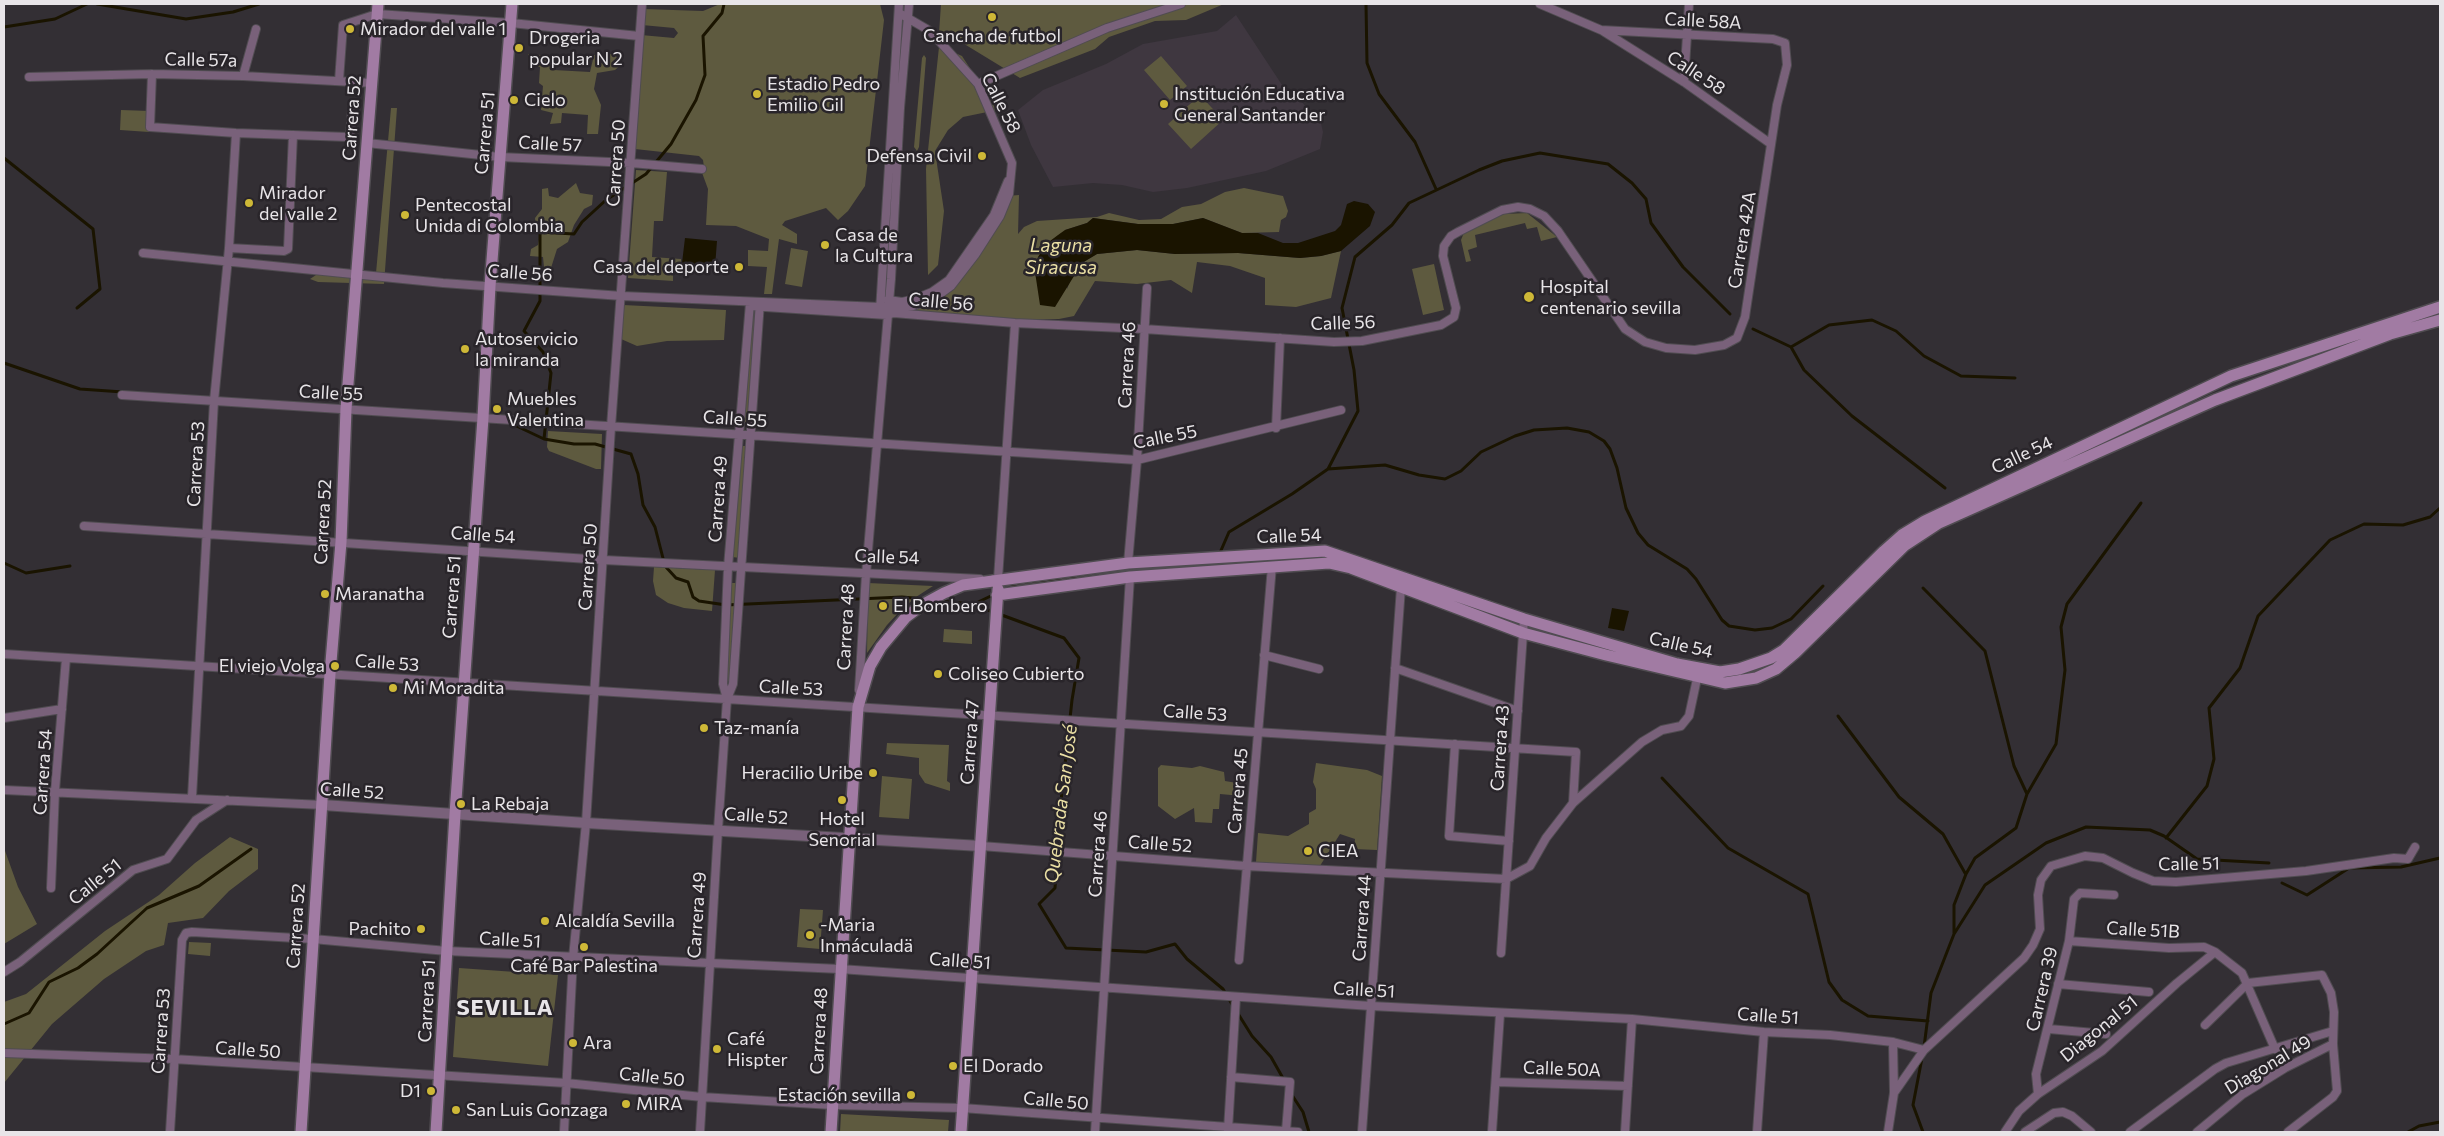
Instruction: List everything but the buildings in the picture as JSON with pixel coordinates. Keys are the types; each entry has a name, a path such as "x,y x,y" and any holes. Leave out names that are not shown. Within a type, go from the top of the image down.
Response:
{"main road":[{"name":"Carrera 51","path":"436,1132 441,1076 454,814 483,418 490,286 512,4"},
{"name":"Carrera 52","path":"301,1132 330,674 341,542 346,409 377,9"},
{"name":"Calle 54","path":"998,579 1128,563 1324,551 1524,619 1677,664 1725,683 1756,678 1776,669 1795,653 1906,538 1939,524 2231,376 2440,307"},
{"name":"Calle 54","path":"2059,463 2215,400 2390,334 2440,320"},
{"name":"Calle 54","path":"997,595 1130,578 1330,563 1351,568 1523,633 1698,673"},
{"name":"Carrera 47","path":"961,1132 998,579"},
{"path":"858,707 870,666 881,647 906,617 922,605 963,585 998,579"},
{"name":"Carrera 48","path":"831,1132 858,707"}],"street":[{"name":"Carrera 50","path":"564,1132 572,958 586,823 611,427 642,4"},
{"name":"Carrera 48","path":"858,707 886,309 900,4"},
{"name":"Carrera 48","path":"896,108 909,4"},
{"path":"978,84 1107,28 1181,4"},
{"name":"Calle 58A","path":"1540,4 1549,6 1601,30 1781,41"},
{"path":"1684,82 1689,4"},
{"path":"339,81 343,25 377,9 639,36"},
{"name":"Calle 58","path":"886,309 913,306 936,297 951,286 975,255 1000,216 1009,194 1012,163 978,84 930,31 899,13"},
{"path":"243,76 256,29"},
{"name":"Calle 58","path":"1601,30 1684,82 1772,144"},
{"name":"Carrera 42A","path":"1634,335 1645,342 1666,348 1695,350 1724,345 1737,338 1745,317 1777,105 1787,65 1785,43 1781,41"},
{"path":"152,74 150,127 236,133 348,137 352,111"},
{"name":"Calle 57a","path":"29,77 152,74 243,76 372,83"},
{"name":"Carrera 53","path":"192,797 214,401 229,248 236,133"},
{"path":"229,248 288,249 293,135"},
{"name":"Calle 57","path":"367,143 500,157 631,163 702,169"},
{"name":"Calle 56","path":"143,254 357,276 622,296 886,309 1015,324 1144,328 1334,342 1362,341 1441,325 1454,317 1456,308 1443,256 1444,246 1451,236 1458,232 1502,210 1518,207 1530,209 1544,216 1558,231 1625,329 1634,335"},
{"name":"Carrera 46","path":"1128,563 1137,460 1147,288"},
{"name":"Carrera 49","path":"700,1132 709,962 727,699 723,684 728,567 737,434 750,303"},
{"name":"Carrera 49","path":"727,699 734,684 760,303"},
{"name":"Carrera 47","path":"998,579 1015,324"},
{"path":"1276,428 1280,338"},
{"name":"Calle 55","path":"122,395 1137,460 1276,428 1341,410"},
{"name":"Calle 54","path":"84,526 604,560 998,579"},
{"name":"Carrera 45","path":"1238,960 1272,566"},
{"name":"Carrera 46","path":"1095,1132 1130,578"},
{"name":"Carrera 44","path":"1362,1132 1401,587"},
{"name":"Carrera 43","path":"1501,953 1524,619"},
{"name":"Calle 53","path":"4,654 1576,752 1574,803"},
{"path":"1264,655 1319,669"},
{"name":"Carrera 54","path":"51,888 55,791 66,658"},
{"path":"1395,668 1518,711"},
{"path":"1506,879 1530,866 1546,838 1574,803 1642,742 1662,730 1682,726 1688,716 1698,673"},
{"path":"4,718 62,709"},
{"path":"1454,744 1450,836 1509,841"},
{"name":"Calle 52","path":"4,790 323,804 586,823 981,846 1246,866 1506,879"},
{"name":"Calle 51","path":"4,972 20,962 133,870 167,859 196,820 227,800"},
{"name":"Calle 51","path":"186,933 313,939 448,951 572,958 709,962 972,977 1104,989 1500,1014 1561,1014 1764,1032 1830,1035 1893,1042 1924,1050 2024,958 2033,945 2040,929 2038,895 2041,880 2050,866 2086,856 2104,858 2153,881 2176,882 2306,871 2394,858 2408,859 2415,847"},
{"name":"Carrera 39","path":"2038,1094 2036,1074 2049,1029 2069,941 2074,899 2080,893 2114,896"},
{"name":"Carrera 53","path":"170,1132 173,1059 182,940 186,933"},
{"name":"Calle 51B","path":"2069,941 2169,948 2204,947 2215,952"},
{"path":"2215,952 2242,973 2275,1049"},
{"name":"Diagonal 51","path":"2005,1132 2019,1111 2038,1094 2102,1051 2177,983 2215,952"},
{"path":"2205,1025 2248,984 2322,976 2331,993 2334,1012 2333,1044 2337,1091 2333,1097 2288,1132"},
{"path":"2058,984 2149,992"},
{"path":"1228,1130 1236,997"},
{"path":"1492,1132 1500,1014"},
{"path":"1625,1132 1632,1019"},
{"path":"2049,1029 2106,1034"},
{"path":"2130,1132 2215,1069 2226,1063 2333,1031"},
{"path":"1757,1132 1764,1032"},
{"path":"1888,1132 1894,1094 1893,1042"},
{"name":"Diagonal 49","path":"2197,1132 2243,1094 2285,1068 2333,1044"},
{"path":"1894,1094 1924,1050"},
{"name":"Calle 50","path":"4,1053 173,1059 566,1083 702,1097 832,1105 962,1108 1228,1130 1298,1132"},
{"path":"1231,1076 1290,1082 1286,1131"},
{"name":"Calle 50A","path":"1496,1082 1628,1086"},
{"path":"2025,1132 2054,1113 2063,1112 2072,1116 2092,1132"}],"shaded area":[{"name":"Estadio Pedro Emilio Gil","path":"720,4 880,4 884,20 865,186 848,211 838,220 826,208 785,221 782,225 797,234 797,244 779,239 772,294 764,294 767,267 748,266 748,250 768,251 769,239 736,226 706,225 708,189 701,170 704,167 703,160 699,156 635,149 641,35 674,38 678,33 674,28 642,25 643,9 703,11"},
{"path":"941,4 1224,4 1186,20 1155,21 1109,37 1095,49 1020,78 961,42 939,33"},
{"name":"Institución Educativa General Santander","path":"1236,15 1284,88 1299,98 1309,111 1319,115 1323,132 1320,149 1266,171 1187,188 1153,192 1122,185 1093,183 1053,187 1031,145 1018,110 1043,90 1106,64 1143,44 1217,31"},
{"path":"939,47 962,56 997,110 963,117 948,130 935,151 944,211 938,265 928,275 926,169"},
{"path":"528,54 554,56 554,70 590,72 594,55 614,54 622,64 615,70 597,73 594,89 601,105 598,134 587,134 588,115 562,113 561,123 550,124 553,113 541,110 543,86 539,83 540,67 528,66"},
{"path":"924,55 926,58 919,147 917,151 914,147 922,58"},
{"path":"1161,56 1187,86 1170,100 1144,70"},
{"path":"1200,95 1223,120 1191,149 1168,124"},
{"path":"391,108 397,108 384,284 318,282 310,279 316,275 328,273 376,273"},
{"path":"121,110 150,111 149,132 120,130"},
{"path":"636,170 667,172 663,221 654,221 652,257 681,259 681,271 673,271 673,281 628,278"},
{"path":"576,183 580,193 593,195 592,205 584,209 574,225 568,242 557,249 551,268 544,267 543,257 530,256 531,249 538,245 541,229 536,228 535,218 542,209 542,189 548,188 549,196 558,198"},
{"path":"1244,188 1283,196 1288,211 1286,217 1281,220 1279,232 1242,233 1203,218 1173,224 1138,224 1093,218 1087,223 1065,230 1067,289 1072,276 1082,263 1097,254 1137,250 1175,254 1238,253 1300,258 1321,256 1341,251 1331,298 1296,307 1265,305 1265,278 1230,266 1197,262 1192,293 1171,280 1137,284 1095,281 1074,316 1059,319 1009,320 895,312 935,298 1007,196 1019,195 1018,234 1024,227 1037,221 1097,217 1109,213 1139,220 1161,219 1182,207 1201,204 1225,192"},
{"path":"1527,213 1557,237 1541,241 1537,227 1527,229 1525,223 1475,235 1477,247 1468,250 1471,261 1466,262 1461,240 1465,230 1504,214"},
{"path":"791,248 808,251 802,287 785,284"},
{"path":"1434,264 1444,310 1423,315 1412,269"},
{"path":"623,305 726,310 724,340 667,341 637,346 621,339"},
{"path":"753,314 758,314 749,425 744,425"},
{"path":"548,431 602,434 601,469 596,469 549,451 547,447"},
{"path":"739,446 747,446 740,558 732,557"},
{"path":"654,567 715,570 712,611 684,608 668,603 656,595 653,581"},
{"path":"731,583 737,583 731,681 725,681"},
{"path":"868,583 933,586 901,610 887,625 867,653"},
{"path":"944,629 972,631 972,644 943,642"},
{"path":"887,743 949,745 947,781 950,783 950,791 925,783 919,774 919,758 886,754"},
{"path":"1316,763 1367,770 1382,776 1377,850 1354,849 1355,839 1340,834 1318,869 1256,862 1258,833 1288,836 1309,824 1309,813 1316,809 1316,789 1313,782"},
{"path":"1161,765 1192,768 1200,766 1224,772 1225,781 1243,784 1242,796 1220,794 1219,809 1213,809 1212,823 1195,822 1194,808 1175,819 1158,806 1158,768"},
{"path":"882,776 912,779 909,819 879,817"},
{"path":"230,837 258,849 258,869 229,891 203,918 168,923 164,945 146,951 104,979 52,1024 4,1083 4,1002 26,994 105,931 159,895 195,863"},
{"path":"4,848 18,887 37,924 4,944"},
{"path":"800,909 823,910 820,949 797,947"},
{"path":"189,942 211,943 210,956 188,954"},
{"path":"459,968 558,975 548,1066 453,1057"},
{"path":"841,1114 949,1120 948,1132 840,1132"}],"water":[{"name":"Laguna Siracusa","path":"1354,201 1368,204 1375,212 1370,226 1341,251 1321,256 1300,258 1238,253 1175,254 1137,250 1097,254 1082,263 1055,307 1040,305 1035,272 1038,257 1046,244 1065,230 1087,223 1093,218 1138,224 1173,224 1203,218 1242,233 1258,233 1283,243 1298,243 1335,231 1341,225 1347,204"},
{"path":"685,238 717,241 715,267 682,263"},
{"path":"1612,608 1629,611 1624,631 1608,628"}],"waterway":[{"path":"4,27 55,19 87,4"},
{"path":"97,4 186,19 233,12 259,4"},
{"path":"544,439 551,373 543,352 524,331 540,301 540,232 574,234 582,222 606,200 646,174 671,144 696,100 705,75 703,36 722,13 724,4"},
{"path":"1366,4 1367,63 1379,94 1415,142 1436,189"},
{"path":"1328,469 1358,411 1354,370 1342,308 1355,257 1392,225 1409,203 1502,161 1540,153 1608,164 1632,183 1646,199 1651,223 1683,267 1730,314"},
{"path":"4,158 93,229 100,289 77,308"},
{"path":"1753,329 1791,347 1829,325 1872,320 1896,331 1924,356 1961,376 2015,378"},
{"path":"1791,347 1804,370 1852,416 1945,488"},
{"path":"4,363 80,389 123,392"},
{"path":"508,422 544,439 574,444 595,444 631,454 638,474 643,505 655,527 665,566 676,578 688,582 693,597 699,601 726,605 902,597 925,599"},
{"path":"1219,555 1229,532 1292,494 1328,469 1385,465 1419,475 1445,479 1461,471 1481,452 1515,436 1534,430 1567,428 1589,432 1604,441 1610,449 1617,468 1626,508 1638,533 1648,545 1687,569 1696,579 1722,620 1729,626 1755,630 1772,628 1791,619 1823,586"},
{"path":"1954,933 1954,905 1966,874 1975,858 2016,828 2027,794 2056,744 2065,670 2061,627 2067,604 2141,503"},
{"path":"2166,838 2207,786 2214,759 2209,708 2240,668 2258,616 2330,540 2364,524 2403,525 2430,517 2440,508"},
{"path":"1175,568 1216,564 1217,561"},
{"path":"4,563 26,573 70,566"},
{"path":"1007,589 1019,583 1102,575"},
{"path":"1923,588 1985,651 2014,766 2027,794"},
{"path":"974,604 995,594"},
{"name":"Quebrada San José","path":"938,601 974,604 993,612"},
{"name":"Quebrada San José","path":"999,614 1064,638 1079,658 1072,700 1061,801 1055,888 1039,904 1066,948 1146,952 1175,944 1187,959 1223,989 1233,1006"},
{"path":"1838,716 1899,797 1943,834 1965,873"},
{"path":"1662,778 1728,848 1808,894 1829,982 1842,1000 1868,1016 1928,1021"},
{"path":"1924,1047 1931,993 1954,934 1985,885 2046,843 2086,827 2150,830 2164,836 2197,859 2269,863"},
{"path":"4,1024 29,1013 49,982 78,968 97,954 147,908 199,886 251,849"},
{"path":"2282,883 2307,895 2349,868 2401,867 2440,858"},
{"name":"Quebrada San José","path":"1237,1012 1252,1036 1271,1057 1284,1080"},
{"path":"1922,1058 1913,1105 1923,1132"},
{"name":"Quebrada San José","path":"1290,1092 1303,1112 1309,1132"},
{"name":"Quebrada San José","path":"2408,1132 2419,1126 2440,1122"}],"place":[{"name":"Cancha de futbol","path":"992,17"},
{"name":"Mirador del valle 1","path":"350,29"},
{"name":"Drogeria popular N 2","path":"519,48"},
{"name":"Estadio Pedro Emilio Gil","path":"757,94"},
{"name":"Cielo","path":"514,100"},
{"name":"Institución Educativa General Santander","path":"1164,104"},
{"name":"Defensa Civil","path":"982,156"},
{"name":"Mirador del valle 2","path":"249,203"},
{"name":"Pentecostal Unida di Colombia","path":"405,215"},
{"name":"Casa de la Cultura","path":"825,245"},
{"name":"Casa del deporte","path":"739,267"},
{"name":"Hospital centenario sevilla","path":"1529,297"},
{"name":"Autoservicio la miranda","path":"465,349"},
{"name":"Muebles Valentina","path":"497,409"},
{"name":"Maranatha","path":"325,594"},
{"name":"El Bombero","path":"883,606"},
{"name":"El viejo Volga","path":"335,666"},
{"name":"Coliseo Cubierto","path":"938,674"},
{"name":"Mi Moradita","path":"393,688"},
{"name":"Taz-manía","path":"704,728"},
{"name":"Heracilio Uribe","path":"873,773"},
{"name":"Hotel Senorial","path":"842,800"},
{"name":"La Rebaja","path":"461,804"},
{"name":"CIEA","path":"1308,851"},
{"name":"Alcaldía Sevilla","path":"545,921"},
{"name":"Pachito","path":"421,929"},
{"name":"-Maria Inmáculadä","path":"810,935"},
{"name":"Café Bar Palestina","path":"584,947"},
{"name":"Ara","path":"573,1043"},
{"name":"Café Hispter","path":"717,1049"},
{"name":"El Dorado","path":"953,1066"},
{"name":"D1","path":"431,1091"},
{"name":"Estación sevilla","path":"911,1095"},
{"name":"MIRA","path":"626,1104"},
{"name":"San Luis Gonzaga","path":"456,1110"}],"district":[{"name":"SEVILLA","path":"505,1008"}]}
